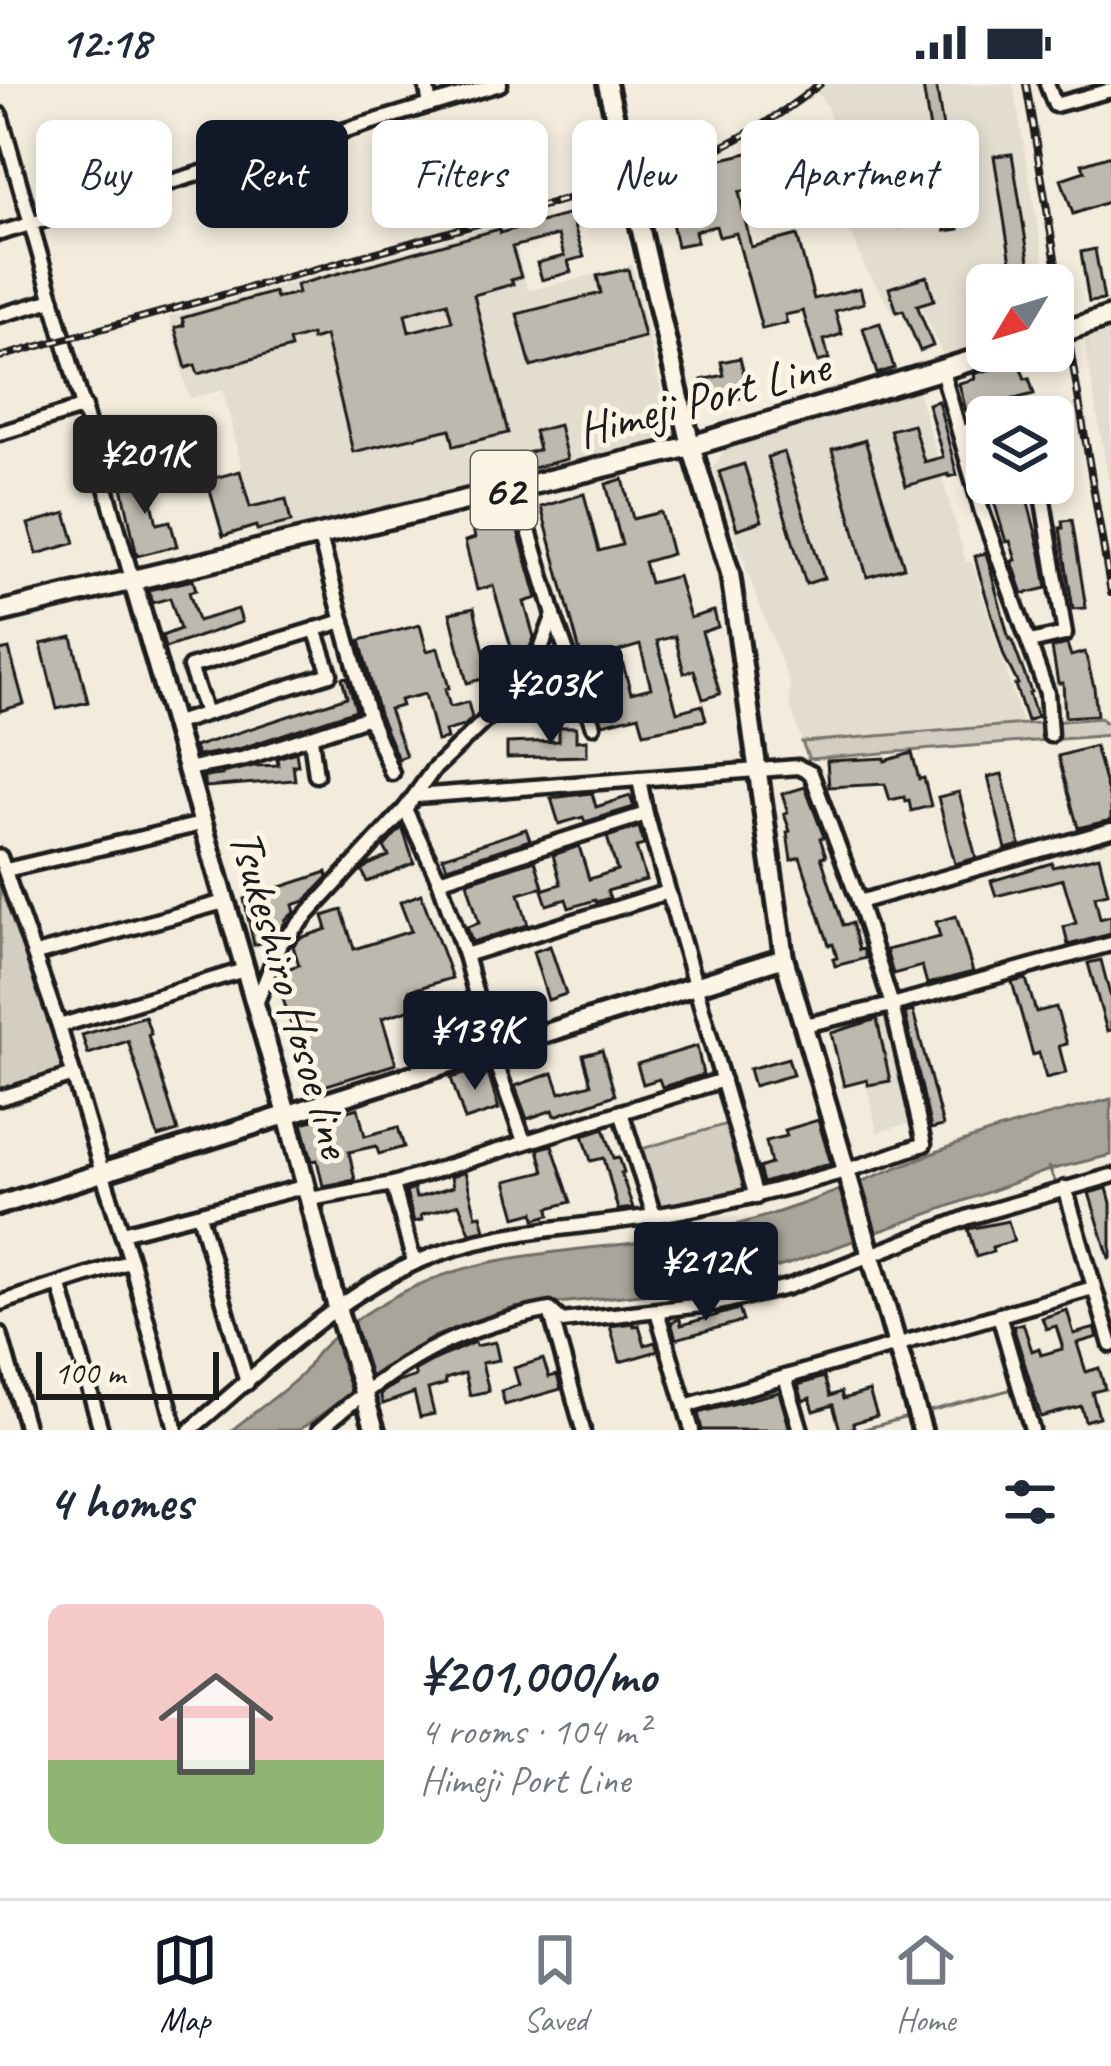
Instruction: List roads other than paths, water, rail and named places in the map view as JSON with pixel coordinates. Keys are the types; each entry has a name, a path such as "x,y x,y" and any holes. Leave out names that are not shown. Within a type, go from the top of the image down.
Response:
{"main road":[{"path":"1074,328 1111,316"},
{"name":"Himeji Port Line","path":"0,612 691,446 966,363"}],"street":[{"path":"426,84 430,105"},
{"path":"0,233 500,84"},
{"path":"607,84 691,446 730,572 784,958 922,1430"},
{"path":"1048,84 1055,105 1111,90"},
{"path":"0,115 132,579"},
{"path":"0,315 53,300"},
{"path":"942,371 982,512 1047,693 1050,735"},
{"path":"0,433 85,407"},
{"path":"960,433 966,431"},
{"path":"516,488 593,726"},
{"path":"1030,642 1066,634 1044,504"},
{"path":"319,534 369,717 392,773"},
{"name":"Tsukeshiro Hosoe line","path":"132,579 375,1430"},
{"path":"256,1005 280,944 405,809 433,770 500,706 537,659 554,615"},
{"path":"206,713 190,667 343,621"},
{"path":"173,724 330,674 315,629"},
{"path":"186,769 242,759 369,717"},
{"path":"311,738 316,775"},
{"path":"190,1430 339,1314 414,1263 467,1243 756,1197 847,1173 924,1144 892,1005 811,773 798,766 416,796"},
{"path":"639,779 756,1197"},
{"path":"405,809 439,880 524,1141"},
{"path":"439,880 646,814"},
{"path":"176,1430 131,1261 59,1025 3,864 202,824"},
{"path":"859,902 1111,830"},
{"path":"465,955 668,892"},
{"path":"36,955 224,902"},
{"path":"805,1025 1111,944"},
{"path":"0,1204 784,958"},
{"path":"59,1025 244,970"},
{"path":"0,1098 74,1076"},
{"path":"122,1233 309,1192 393,1184 723,1079"},
{"path":"621,1112 654,1216"},
{"path":"550,1310 562,1321 719,1303 788,1286 968,1216 1111,1176"},
{"path":"393,1184 414,1263"},
{"path":"1065,1188 1111,1345"},
{"path":"199,1214 247,1383"},
{"path":"0,1303 131,1261"},
{"path":"60,1286 101,1430"},
{"path":"685,1406 1094,1288"},
{"path":"319,1430 363,1389 408,1360 470,1330 550,1310"},
{"path":"550,1310 583,1430"},
{"path":"657,1311 692,1430"},
{"path":"999,1315 1032,1430"},
{"path":"0,1334 27,1430"},
{"path":"785,1377 801,1430"}],"waterway":[{"path":"1048,1167 1057,1185"},
{"path":"991,1310 1079,1285 1084,1278 1072,1234"},
{"path":"994,1320 1025,1430"},
{"path":"926,1412 1009,1390"},
{"path":"861,1430 911,1416"}],"railway":[{"path":"0,357 644,177 747,134 820,84"},
{"path":"1026,84 1111,593"}]}
